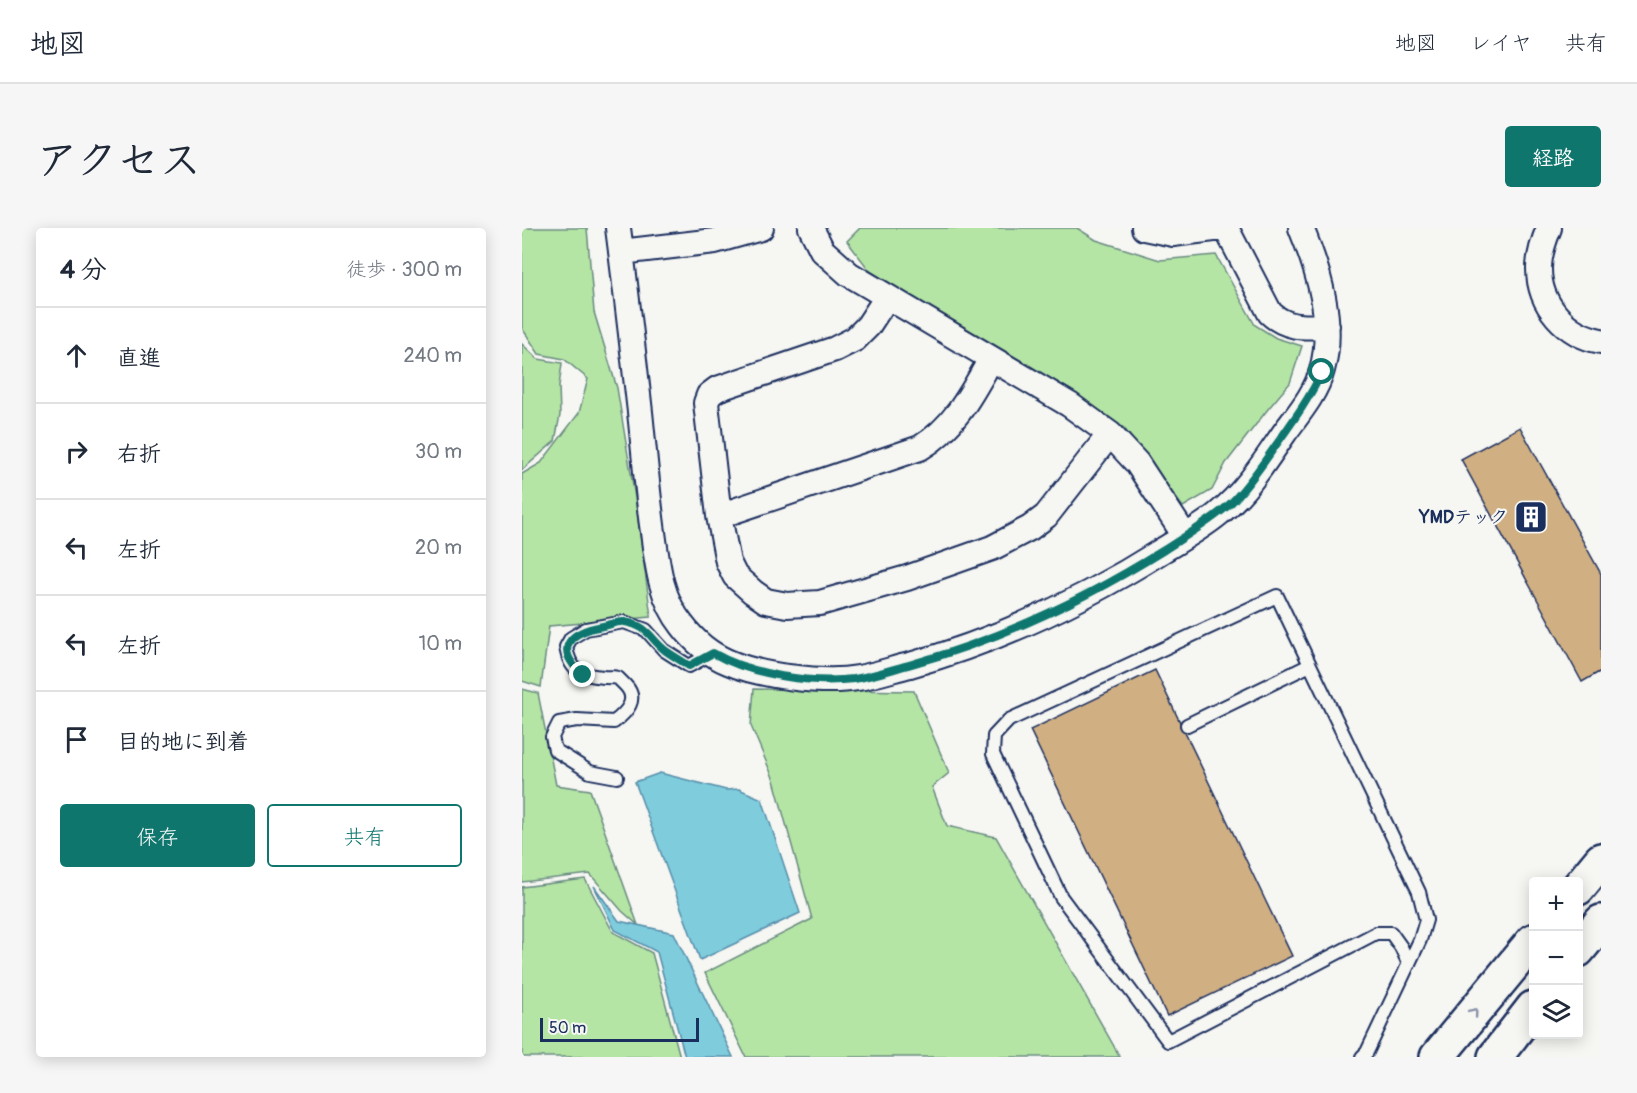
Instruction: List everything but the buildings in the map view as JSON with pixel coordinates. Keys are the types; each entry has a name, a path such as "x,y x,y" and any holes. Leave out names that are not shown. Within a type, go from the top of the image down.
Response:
{"main road":[{"path":"1583,882 1601,860"},
{"path":"1583,944 1601,922"},
{"path":"1437,1057 1529,946"},
{"path":"1495,1057 1529,1013"}],"street":[{"path":"618,228 659,575 669,606 681,624 702,647 729,662 779,675 822,681 857,679 942,656 1032,620 1116,580 1217,515 1245,487 1312,394 1322,372 1327,326 1325,307 1301,228"},
{"path":"621,252 685,236 715,241 761,228"},
{"path":"811,228 822,250 836,264 863,284 1070,405 1110,434 1148,479 1185,536"},
{"path":"1144,228 1173,234 1224,228 1270,313 1292,327 1327,326"},
{"path":"1549,228 1539,268 1546,300 1560,321 1584,337 1601,341"},
{"path":"887,297 868,326 855,339 835,349 717,389 709,395 706,403 718,516 728,562 735,576 766,601 787,605 820,603 907,578 992,548 1030,528 1046,516 1110,434"},
{"path":"718,516 920,448 936,439 952,423 991,359"}],"lane":[{"path":"1362,1057 1367,1052 1409,964 1426,920 1419,892 1277,596 1009,720 994,736 993,754 1061,897 1168,1041 1376,933 1391,933 1409,964"},
{"path":"617,777 590,772 555,750 552,737 560,723 577,720 614,722 625,714 632,703 629,689 619,678 583,675 571,664 566,646 571,638 586,629 624,622 646,630 664,650 689,666 713,653"},
{"path":"1187,725 1310,665"}],"green space":[{"path":"522,228 587,228 594,312 617,388 651,617 549,626 541,687 522,681 522,474 541,463 579,413 588,379 564,359 539,354 522,328"},
{"path":"860,228 1077,228 1096,240 1160,260 1216,255 1255,325 1276,338 1302,346 1290,383 1226,463 1212,490 1183,507 1124,428 870,271 847,241"},
{"path":"522,344 538,359 562,363 559,386 560,415 555,441 522,470"},
{"path":"522,689 538,693 556,785 590,790 638,925 622,911 590,874 522,882"},
{"path":"754,689 914,691 949,773 932,787 947,826 996,837 1120,1057 746,1057 705,973 812,919 774,780 751,726"},
{"path":"585,879 613,932 652,953 680,1057 522,1057 522,887"}],"water":[{"path":"660,773 726,790 739,789 762,799 800,913 700,960 635,782"},
{"path":"594,886 619,921 674,933 733,1057 685,1057 657,952 615,930"}],"place":[{"name":"YMDテック","path":"1531,517"}],"route":[{"path":"583,675 571,664 567,656 566,646 571,638 586,629 624,622 646,630 664,650 689,666 713,653 729,662 779,675 822,681 857,679 942,656 1023,624 1116,580 1217,515 1245,487 1268,456 1312,394 1322,372"}]}
